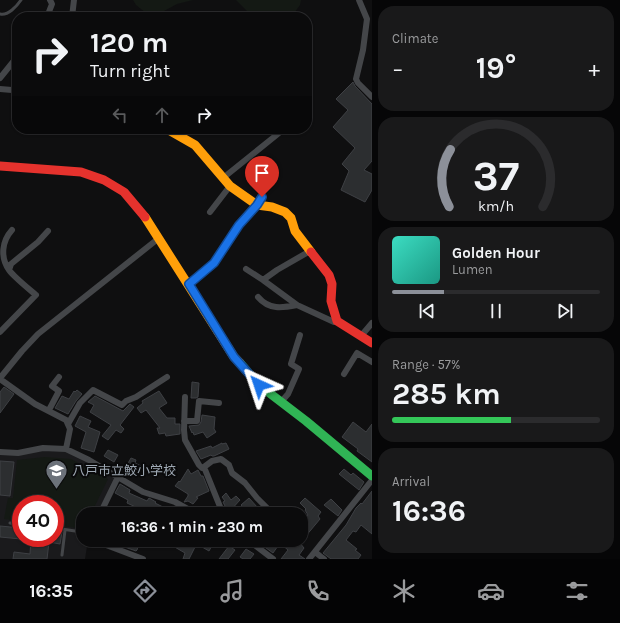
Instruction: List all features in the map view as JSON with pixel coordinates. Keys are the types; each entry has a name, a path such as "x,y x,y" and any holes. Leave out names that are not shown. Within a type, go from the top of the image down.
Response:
{"street":[{"path":"49,12 52,4 50,0"},
{"path":"73,12 74,0"},
{"path":"359,0 370,19 356,79 372,97"},
{"path":"0,78 12,63"},
{"path":"0,89 12,90"},
{"path":"176,134 195,145 230,186 285,212 291,218 295,231 329,275 332,284 331,301 337,321"},
{"path":"223,178 278,134"},
{"path":"0,166 81,172 104,180 124,192 146,218 234,357 259,385 372,476"},
{"path":"210,212 230,186"},
{"path":"189,284 214,263 239,225 259,201"},
{"path":"0,332 36,296 9,270 1,251 6,236 12,230"},
{"path":"9,270 11,264 38,242 48,231"},
{"path":"66,449 70,429 66,420 35,404 0,379 22,351 38,334 159,238"},
{"path":"263,280 310,251"},
{"path":"246,269 297,305 334,322 337,321 372,343"},
{"path":"258,297 261,301 272,307 277,308 297,305"},
{"path":"361,336 372,323"},
{"path":"281,402 288,394 298,369 291,364 300,335"},
{"path":"344,374 357,353 372,362"},
{"path":"49,410 59,391 52,386 59,376"},
{"path":"68,424 80,403 93,390 122,405 126,401 136,398 167,377"},
{"path":"185,397 185,440 198,466 202,468 212,461 221,458 229,465 232,473 245,483 266,507"},
{"path":"184,421 197,421 199,401 219,403"},
{"path":"0,452 18,453 43,448 66,449 89,460 143,492 174,502 184,507"},
{"path":"204,467 220,507"},
{"path":"103,507 118,477"},
{"path":"309,559 372,480"},
{"path":"111,547 143,559"},
{"path":"257,547 273,559"},
{"path":"315,552 324,559"}],"lane":[{"path":"0,14 3,15 18,6 22,0"},
{"path":"62,555 65,530 76,532"}],"shaded area":[{"path":"133,0 193,0 177,4 162,12 145,12 136,5"},
{"path":"236,0 301,0 300,5 295,12 248,12"},
{"name":"八戸市立鮫小学校","path":"66,449 118,477 103,507 76,507 76,547 87,547 85,559 0,559 0,452"},
{"path":"45,457 71,459 108,479 94,507 76,507 76,528 64,526 64,495 13,495 17,460"},
{"path":"8,498 12,498 12,520 4,519"}],"building":[{"path":"353,82 372,104 372,161 364,170 372,174 372,190 365,202 341,190 349,171 342,164 355,148 333,127 348,110 336,99"},
{"path":"192,382 199,383 198,397 196,398 191,398"},
{"path":"4,387 14,394 0,413 0,392"},
{"path":"77,390 82,394 68,414 55,408 62,396 69,399 74,391 75,392"},
{"path":"159,391 167,403 159,408 167,418 175,418 175,424 180,424 180,434 166,436 165,433 159,434 157,428 160,428 146,410 141,413 137,408 143,403 142,401"},
{"path":"95,396 123,411 130,404 134,407 120,425 124,429 121,433 116,430 108,440 102,436 111,425 90,412 94,405 88,402"},
{"path":"202,415 215,417 214,429 216,432 207,438 203,432 194,435 189,426 199,425"},
{"path":"80,416 91,421 88,427 100,432 94,452 81,448 86,432 75,426"},
{"path":"353,422 366,432 372,424 372,462 342,437"},
{"path":"222,443 226,443 229,449 214,456 211,455 201,459 196,451 211,446 212,448"},
{"path":"108,450 118,455 114,462 104,456"},
{"path":"131,458 136,460 135,463 143,467 138,475 123,469"},
{"path":"0,461 14,462 10,496 0,495"},
{"path":"188,469 191,474 198,470 201,476 203,476 209,491 196,497 198,498 193,504 188,501 184,502 188,494 175,486 179,481 180,482"},
{"path":"344,469 351,475 353,473 364,482 359,490 339,474"},
{"path":"120,484 130,490 129,493 147,501 149,498 163,507 136,507 127,503 128,500 115,493"},
{"path":"372,491 372,534 361,525 356,532 353,531 346,540 357,549 355,550 361,555 358,559 331,559 323,553 346,525 356,508 361,503 362,504"},
{"path":"226,493 231,500 236,496 240,500 234,507 226,507 223,502 225,501 222,497"},
{"path":"249,498 257,507 243,507 241,505"},
{"path":"305,498 321,512 318,516 320,519 308,533 308,507 304,507 300,503"},
{"path":"331,499 342,510 338,516 324,505"},
{"path":"0,526 12,527 12,538 0,537"},
{"path":"30,547 48,547 47,559 13,559 14,552 30,554"},
{"path":"125,547 138,547 136,551"},
{"path":"175,547 195,547 189,559 183,559 185,553"},
{"path":"202,547 211,547 209,551"},
{"path":"228,547 235,550 228,559 219,559"},
{"path":"265,547 277,547 273,553"},
{"path":"285,547 303,547 299,555 305,559 281,559 288,550"},
{"path":"246,549 254,554 250,559 243,559 240,557"}],"traffic: fast":[{"path":"240,363 259,385 306,421 372,476"}],"traffic: slow":[{"path":"176,134 195,145 230,186 257,205 272,207 285,212 291,218 295,231 311,252"},
{"path":"145,217 234,357 240,363"}],"traffic: jam":[{"path":"0,166 81,172 104,180 124,192 145,217"},
{"path":"311,252 329,275 332,284 331,301 337,321 372,343"}],"place":[{"name":"八戸市立鮫小学校","path":"56,490"}],"route":[{"path":"259,385 234,357 189,284 214,263 239,225 257,205 262,197"}]}
